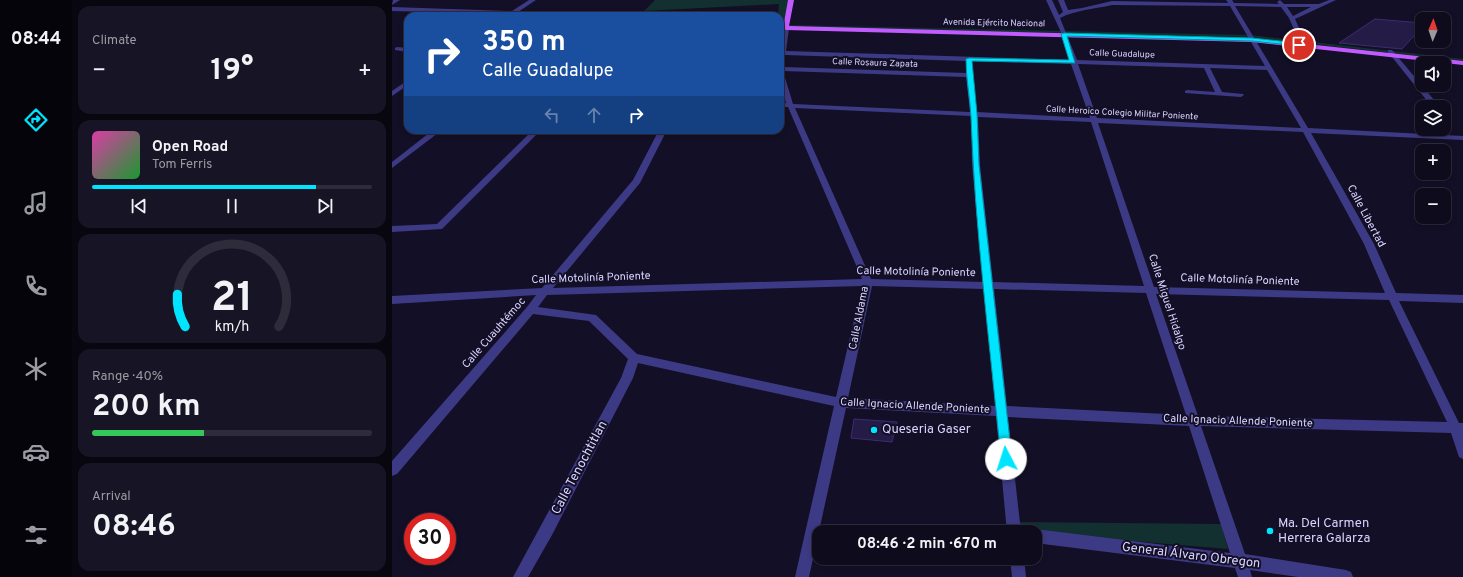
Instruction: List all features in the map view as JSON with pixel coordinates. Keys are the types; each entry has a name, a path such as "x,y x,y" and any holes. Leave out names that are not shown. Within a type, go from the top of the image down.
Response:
{"main road":[{"name":"Calle Aldama","path":"784,27 791,0"},
{"name":"Avenida Ejército Nacional","path":"784,27 1251,37 1302,41 1463,63"},
{"name":"Avenida Ejército Nacional","path":"1251,37 1392,53 1463,59"}],"street":[{"path":"392,3 397,0"},
{"path":"515,12 533,0"},
{"path":"1049,0 1063,32"},
{"path":"1061,0 1066,12"},
{"path":"1279,0 1292,18 1302,41"},
{"path":"1292,18 1333,0"},
{"path":"1057,18 1066,12 1112,3 1230,2 1283,6 1318,6"},
{"name":"Calle Libertad","path":"1230,2 1306,130 1369,244 1392,297 1459,427 1463,453"},
{"path":"392,9 452,12"},
{"name":"Calle Miguel Hidalgo","path":"1063,32 1094,120 1245,577"},
{"path":"397,49 404,50"},
{"name":"Calle Guadalupe","path":"784,53 1269,68"},
{"path":"1392,53 1430,100"},
{"path":"969,59 969,75 974,114 976,165 1013,525"},
{"path":"1206,66 1220,94"},
{"name":"Calle Rosaura Zapata","path":"784,70 969,75"},
{"path":"392,94 404,86"},
{"path":"1187,92 1241,95"},
{"name":"Calle Heroico Colegio Militar Poniente","path":"785,105 1463,138"},
{"name":"Calle Aldama","path":"785,105 868,282 802,577"},
{"path":"392,166 433,134"},
{"path":"392,229 439,227 532,134"},
{"name":"Calle Cuauhtémoc","path":"392,470 531,310 544,292 637,181 661,134"},
{"name":"Calle Motolinía Poniente","path":"392,300 496,293 868,282 1463,299"},
{"path":"531,310 592,318 634,358"},
{"name":"Calle Ignacio Allende Poniente","path":"634,358 841,403 1193,421 1459,427"},
{"name":"Calle Tenochtitlan","path":"520,577 547,530 628,378 634,358"},
{"name":"General Álvaro Obregon","path":"1042,537 1240,561 1346,577"},
{"path":"1017,565 1019,577"}],"green space":[{"path":"655,0 789,0 784,33 784,12 778,12 779,4 644,11"},
{"path":"789,25 1250,35 1436,56 1419,56 1251,37 788,27"},
{"path":"1451,58 1463,59 1463,61 1451,60"},
{"path":"1019,522 1221,524 1228,549 1042,534 1042,525 1019,525"}],"building":[{"path":"1375,19 1415,22 1415,35 1402,49 1339,43"},
{"name":"Queseria Gaser","path":"854,419 897,422 892,442 851,438"}],"place":[{"name":"Queseria Gaser","path":"874,430"},
{"name":"Ma. Del Carmen Herrera Galarza","path":"1270,531"}],"route":[{"path":"1006,459 976,165 974,114 969,75 969,59 1073,62 1064,34 1252,40 1299,45"}]}
